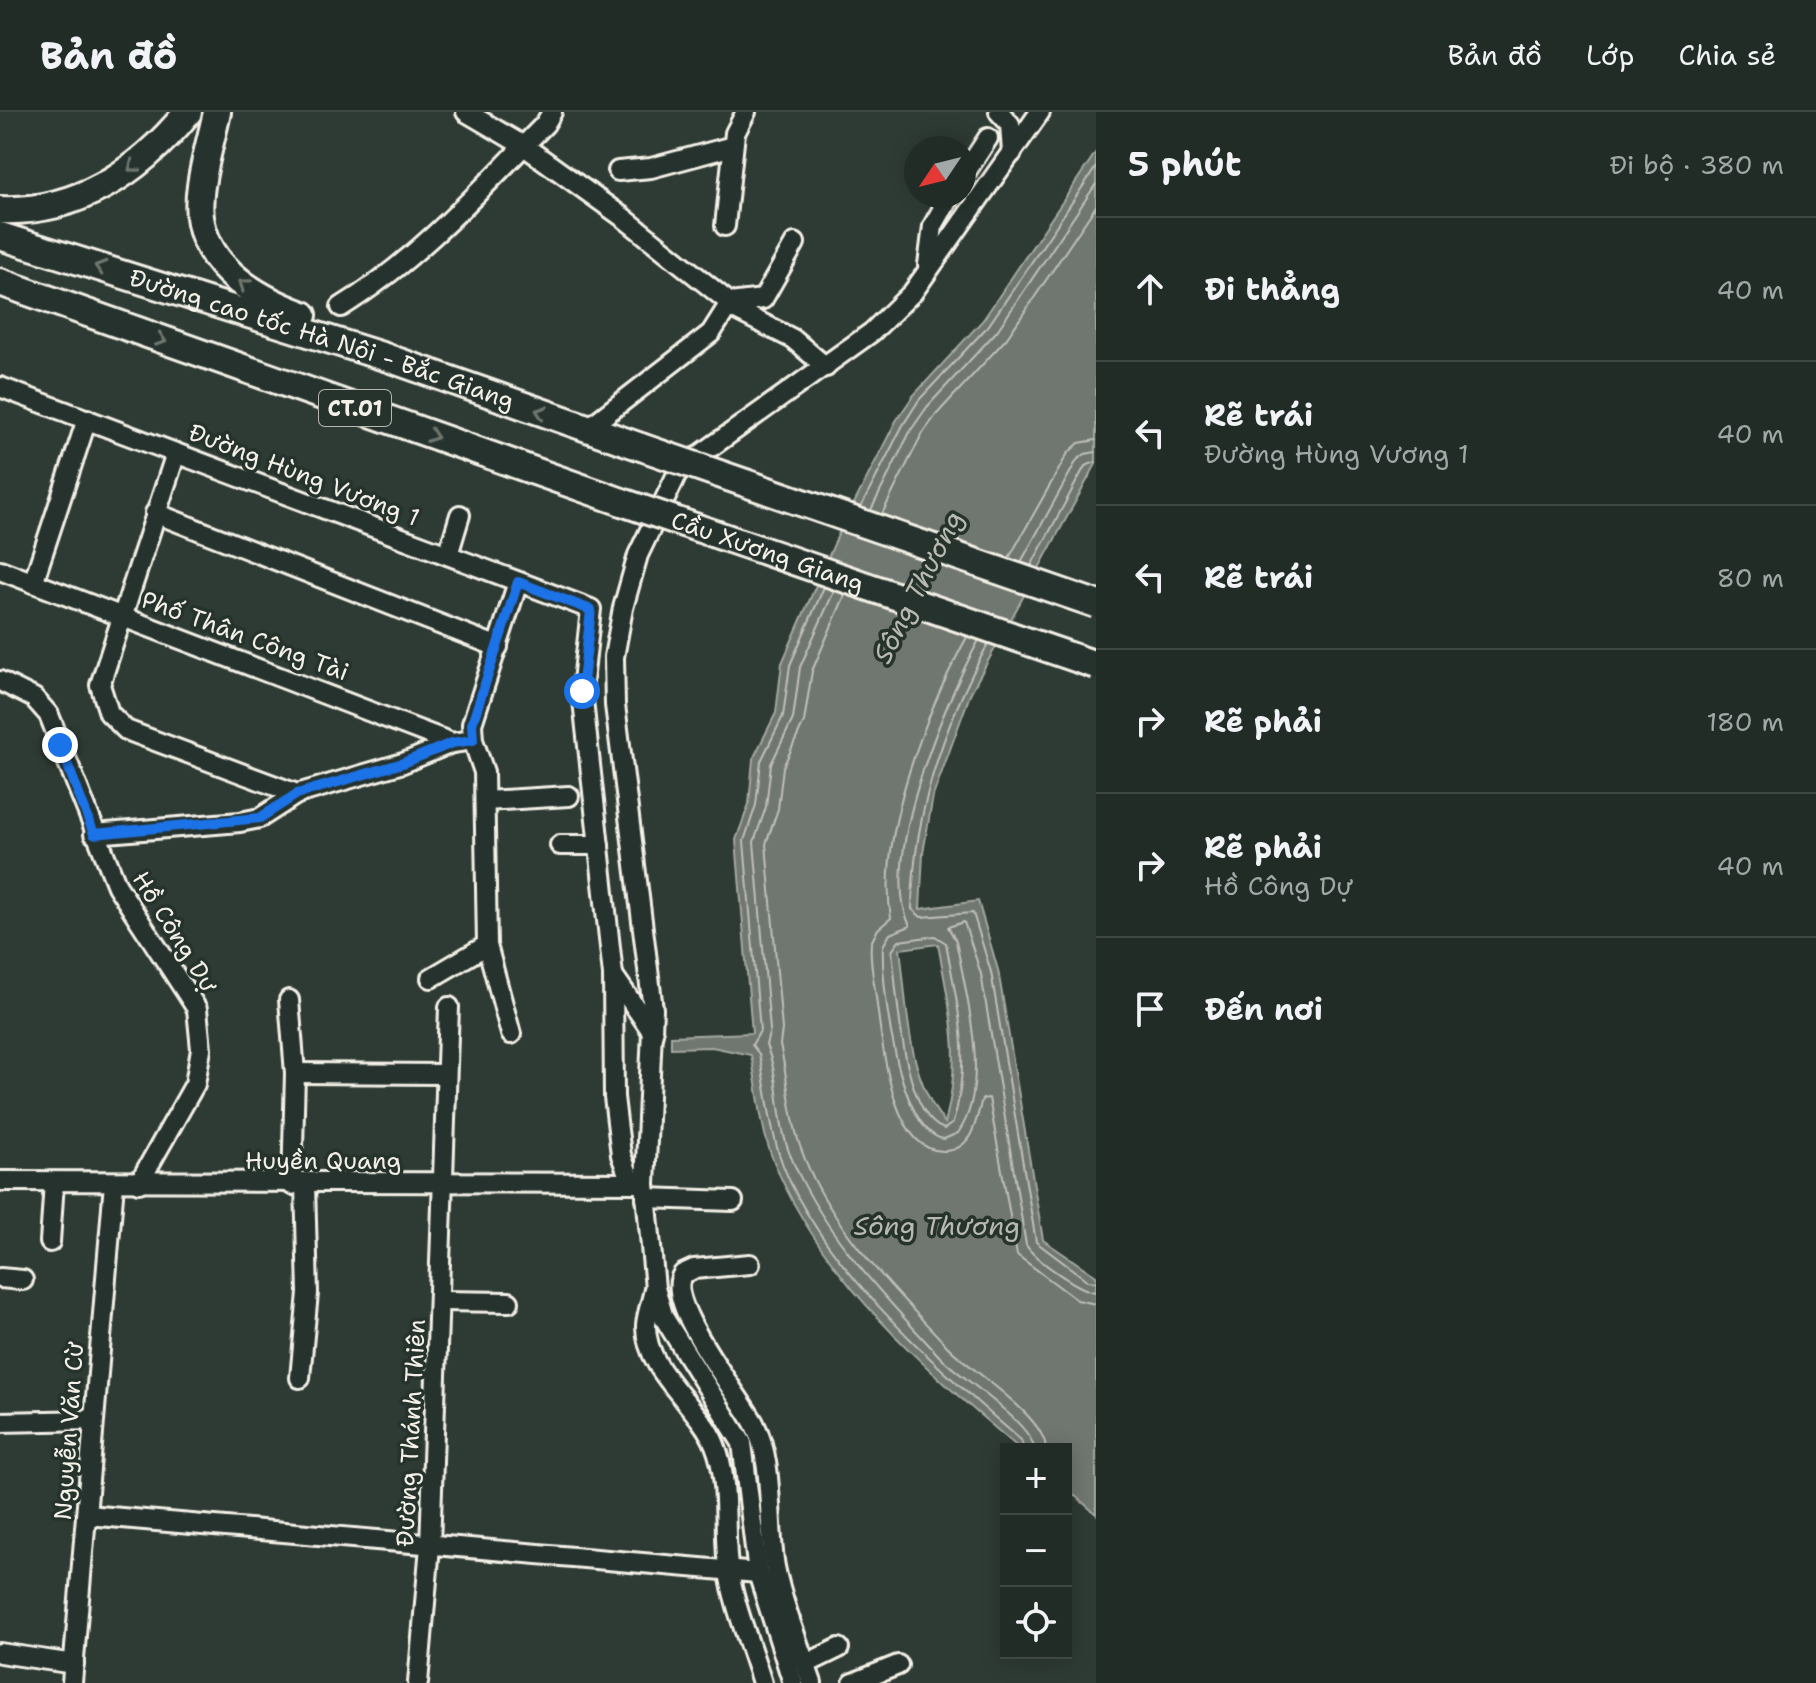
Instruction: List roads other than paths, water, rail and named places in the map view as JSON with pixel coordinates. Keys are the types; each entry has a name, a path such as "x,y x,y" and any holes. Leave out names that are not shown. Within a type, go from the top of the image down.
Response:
{"highway":[{"path":"0,210 55,206 91,193 127,174 161,145 188,112"},
{"path":"217,112 201,195 200,222 214,256 241,284 276,305 331,325 388,358"},
{"name":"Đường cao tốc Hà Nội - Bắc Giang","path":"0,236 388,358 1096,604"},
{"name":"Đường cao tốc Hà Nội - Bắc Giang","path":"0,282 622,502"},
{"path":"0,295 26,304 87,315"},
{"name":"Cầu Xương Giang","path":"622,502 1096,665"}],"street":[{"path":"466,112 524,146 624,218 729,305 793,339 826,367"},
{"path":"341,307 410,259 524,146 552,112"},
{"path":"725,226 735,133 746,112"},
{"path":"999,112 1010,124 1012,153"},
{"path":"793,1683 758,1573 742,1443 664,1318 655,1288 641,1188 653,1033 650,966 615,705 614,657 623,608 638,555 679,470 826,367 892,315 1040,112"},
{"path":"976,156 988,138"},
{"path":"618,171 651,168 733,146"},
{"path":"928,268 933,226 943,208"},
{"path":"596,422 711,333 729,305 763,299 795,243"},
{"name":"Đường Hùng Vương 1","path":"0,387 591,609 582,691 599,845"},
{"path":"33,583 87,419"},
{"path":"176,453 120,615 100,685 116,722 126,730 297,794"},
{"path":"155,513 498,647"},
{"path":"448,555 460,515"},
{"name":"Phố Thân Công Tài","path":"0,570 452,743 473,740"},
{"path":"511,1034 487,945 484,772 473,740 472,724 518,582"},
{"name":"Hồ Công Dự","path":"0,681 34,698 49,715 94,834 134,914 197,1009 201,1049 195,1084 139,1183"},
{"path":"94,834 260,818 297,794 403,763 452,743"},
{"path":"485,801 569,796"},
{"path":"560,845 599,845 613,975 614,1097 621,1155 641,1188"},
{"path":"431,978 487,945"},
{"path":"613,975 653,1033"},
{"path":"289,1000 308,1293 300,1378"},
{"name":"Đường Thánh Thiên","path":"418,1683 430,1546 440,1301 444,1074 449,1007"},
{"path":"295,1073 444,1074"},
{"name":"Huyền Quang","path":"0,1181 641,1188 733,1201"},
{"path":"50,1242 54,1182"},
{"name":"Nguyễn Văn Cừ","path":"73,1674 114,1183"},
{"path":"750,1264 694,1269 683,1274 678,1287 689,1323 746,1409 761,1441 775,1568 812,1683"},
{"path":"0,1278 23,1280"},
{"path":"655,1288 646,1324 652,1351 705,1426 717,1450 725,1494 728,1571 762,1683"},
{"path":"440,1301 509,1302"},
{"path":"0,1422 93,1420"},
{"path":"87,1515 758,1573"},
{"path":"806,1664 839,1648"},
{"path":"0,1653 73,1674"},
{"path":"853,1683 898,1665"}],"water":[{"name":"Sông Thương","path":"1096,152 1096,464 971,692 933,796 923,853 920,909 978,901 998,970 1043,1240 1096,1276 1096,1514 1072,1493 1072,1443 1013,1443 912,1353 846,1281 792,1201 772,1157 751,1055 712,1047 671,1048 671,1036 752,1033 736,840 749,804 753,759 776,713 782,663 838,535 896,421 913,396 983,320","holes":["938,944 954,1054 945,1123 932,1104 916,1062 907,1018 900,949"]}]}
